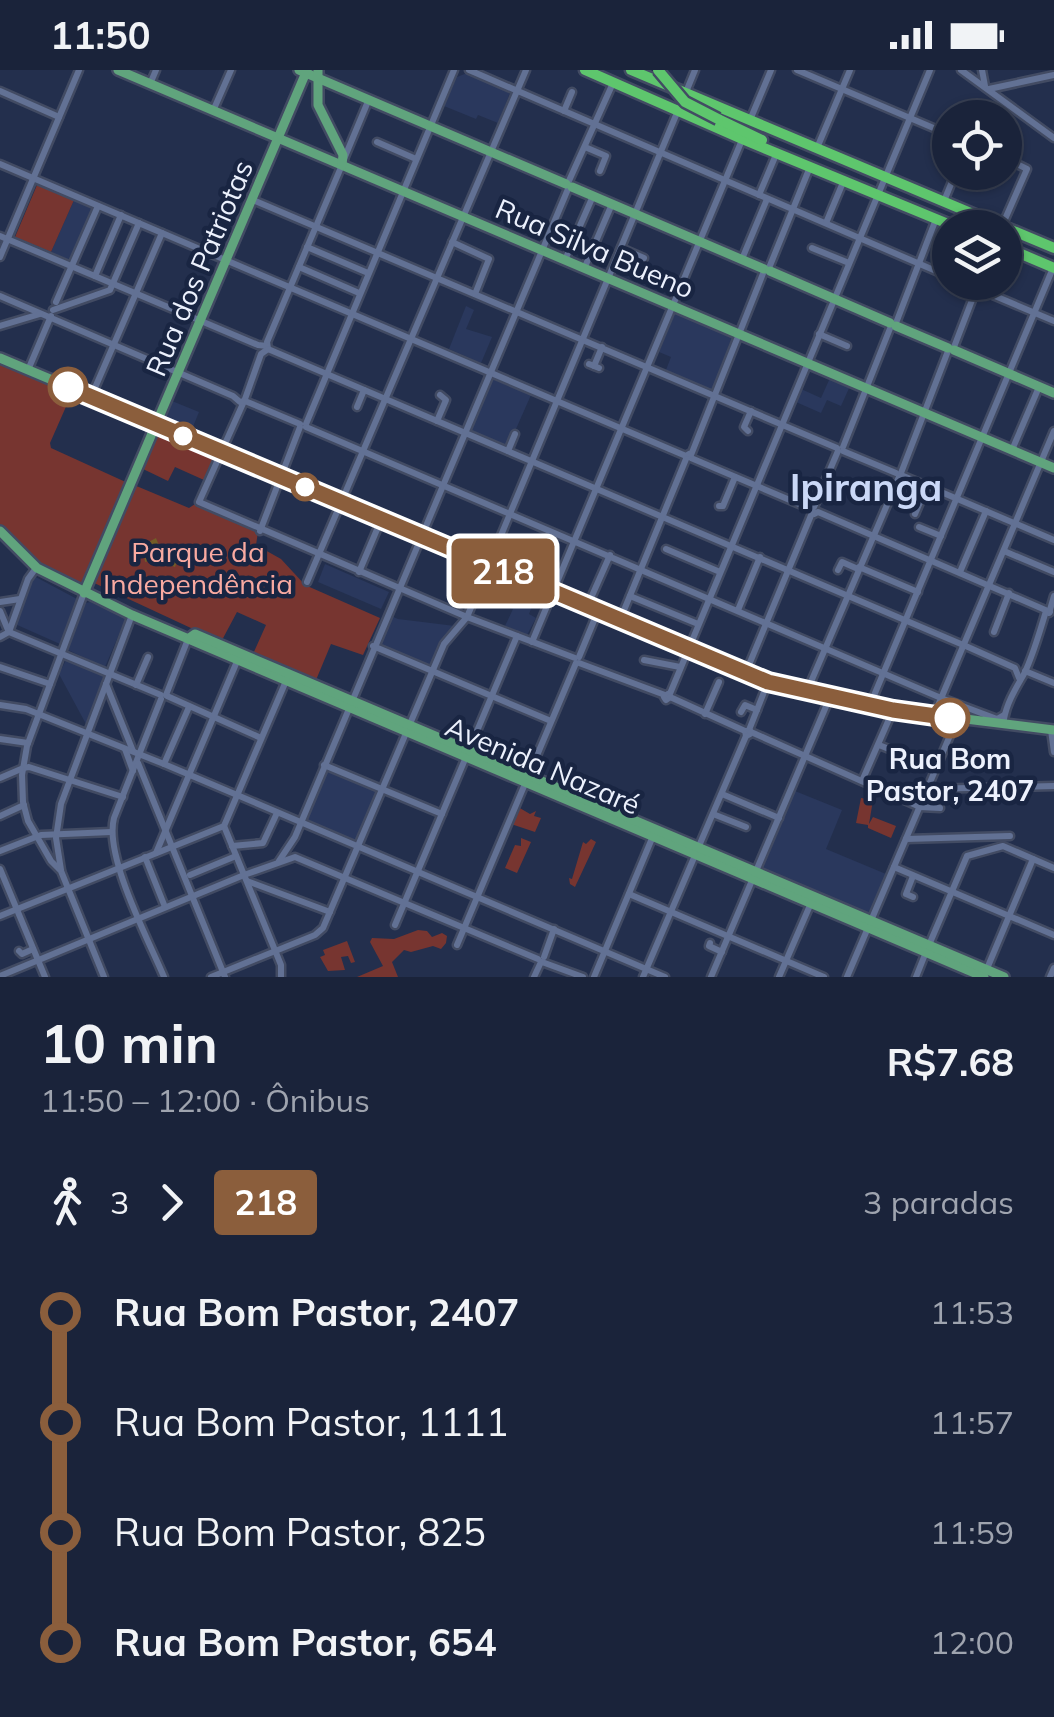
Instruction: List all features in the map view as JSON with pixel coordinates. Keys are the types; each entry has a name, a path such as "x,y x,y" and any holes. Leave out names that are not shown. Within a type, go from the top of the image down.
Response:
{"highway":[{"path":"584,70 776,155 932,216"},
{"path":"630,70 656,74 684,93 965,210"},
{"path":"642,70 680,86 684,93"},
{"path":"656,74 685,102 767,142 776,155"},
{"path":"1022,234 1054,248"},
{"path":"1022,254 1054,267"}],"main road":[{"name":"Rua Silva Bueno","path":"118,70 1054,468"},
{"path":"310,72 1054,393"},
{"path":"310,72 320,108 339,149 339,162"},
{"name":"Rua dos Patriotas","path":"84,593 278,138 310,72"},
{"path":"0,358 768,682 893,710 957,719 1004,720 1052,730"},
{"name":"Avenida Nazaré","path":"0,531 36,568 132,615 239,656 984,975 1004,977"},
{"name":"Avenida Nazaré","path":"239,656 286,680 350,704"},
{"name":"Avenida Nazaré","path":"527,779 653,836 696,851"},
{"name":"Avenida Nazaré","path":"754,875 810,903 870,924"}],"street":[{"path":"0,257 4,237 80,70"},
{"path":"150,84 156,70"},
{"path":"213,111 231,70"},
{"path":"260,531 454,70"},
{"path":"469,70 932,270"},
{"path":"307,582 526,70"},
{"path":"211,977 224,975 320,932 444,644 467,617 490,566 695,70"},
{"path":"750,120 772,70"},
{"path":"796,70 932,127"},
{"path":"816,148 850,70"},
{"path":"667,696 930,70"},
{"path":"961,70 983,82 1054,138"},
{"path":"1025,70 1027,80"},
{"path":"983,82 1054,75"},
{"path":"279,861 294,837 613,82"},
{"path":"0,91 60,117"},
{"path":"564,111 572,92"},
{"path":"370,99 339,162 200,504 667,696 920,807 940,808"},
{"path":"532,642 742,139"},
{"path":"377,142 416,159"},
{"path":"586,147 606,156 600,172"},
{"path":"759,195 776,155"},
{"path":"0,164 1049,610"},
{"path":"620,620 810,166"},
{"path":"826,223 844,180"},
{"path":"944,201 949,190"},
{"path":"565,260 593,196"},
{"path":"742,259 768,198"},
{"path":"253,200 1054,540"},
{"path":"584,268 612,204"},
{"path":"28,370 49,313 98,206"},
{"path":"95,276 121,215"},
{"path":"0,326 98,296 114,284 139,223"},
{"path":"746,672 932,230"},
{"path":"91,396 162,233"},
{"path":"4,237 1054,683"},
{"path":"452,242 489,259 474,294"},
{"path":"307,247 368,273"},
{"path":"621,248 644,258"},
{"path":"812,248 849,263"},
{"path":"299,267 359,293"},
{"path":"870,705 1054,267"},
{"path":"0,296 49,313 240,402 245,396"},
{"path":"807,691 971,300"},
{"path":"1007,300 1054,322"},
{"path":"820,334 847,346"},
{"path":"594,366 602,347"},
{"path":"1012,450 1026,407 1039,387"},
{"path":"357,407 364,390"},
{"path":"437,421 446,400 440,395"},
{"path":"245,396 361,452 998,720 1004,720 1054,596"},
{"path":"748,431 744,427 751,412"},
{"path":"934,715 1054,430"},
{"path":"508,451 515,434"},
{"path":"718,506 723,506 736,477"},
{"path":"915,514 927,486"},
{"path":"960,572 986,511"},
{"path":"358,572 380,520"},
{"path":"919,527 941,536"},
{"path":"666,549 720,572"},
{"path":"1004,550 1054,572"},
{"path":"588,607 610,555"},
{"path":"738,610 760,558"},
{"path":"838,570 842,562 918,592"},
{"path":"0,637 9,632 36,568"},
{"path":"84,593 22,768 24,805 36,837 61,871 104,977"},
{"path":"994,632 1010,593"},
{"path":"630,596 698,624"},
{"path":"0,602 21,598"},
{"path":"0,611 9,632 261,738"},
{"path":"457,945 598,611"},
{"path":"61,871 56,834 61,804 132,615"},
{"path":"395,925 517,636"},
{"path":"164,977 112,848 111,832 137,756 192,637"},
{"path":"373,646 552,721"},
{"path":"156,853 239,656"},
{"path":"136,685 148,657"},
{"path":"644,660 680,667"},
{"path":"0,667 50,684"},
{"path":"280,977 281,965 224,826 286,680"},
{"path":"705,714 719,682"},
{"path":"645,973 768,682"},
{"path":"106,684 224,975"},
{"path":"712,977 830,696"},
{"path":"741,712 744,705 757,710"},
{"path":"0,706 20,707 164,764 604,951 645,973 665,977"},
{"path":"164,764 189,708"},
{"path":"968,708 970,720"},
{"path":"862,781 893,710"},
{"path":"847,977 957,719"},
{"path":"1052,730 1054,752"},
{"path":"0,739 28,743"},
{"path":"879,745 936,768"},
{"path":"124,748 134,771"},
{"path":"324,765 442,814"},
{"path":"0,778 22,768 123,797"},
{"path":"928,789 1054,786"},
{"path":"722,794 779,818"},
{"path":"0,816 24,805"},
{"path":"232,846 263,844 277,813"},
{"path":"713,814 746,828"},
{"path":"0,916 224,826"},
{"path":"0,851 36,837 111,832"},
{"path":"594,977 653,836"},
{"path":"906,839 1006,836 1003,846"},
{"path":"294,837 292,852 308,860 583,977"},
{"path":"916,977 966,858 1003,846 1054,868"},
{"path":"190,875 236,856"},
{"path":"0,976 279,861 293,857 308,860"},
{"path":"145,858 165,908"},
{"path":"984,975 1033,859"},
{"path":"894,867 1054,935"},
{"path":"0,869 45,977"},
{"path":"913,898 906,894 914,876"},
{"path":"245,878 330,912"},
{"path":"628,894 824,977"},
{"path":"779,977 810,903"},
{"path":"540,961 554,930"},
{"path":"710,943 722,952"},
{"path":"19,952 33,949"},
{"path":"1050,977 1054,968"}],"shaded area":[{"path":"467,73 510,93 498,123 444,106 457,77"},
{"path":"74,200 92,207 70,260 51,252"},
{"path":"466,306 474,310 466,329 492,337 481,363 449,349"},
{"path":"675,313 732,337 712,390 666,370 671,357 659,352"},
{"path":"830,378 850,386 841,406 827,400 821,413 796,402 801,389 821,398"},
{"path":"492,379 531,395 508,447 471,430"},
{"path":"172,401 199,412 190,434 163,422"},
{"path":"156,538 160,548 179,556 175,567 155,559 145,562 143,545"},
{"path":"325,564 389,592 381,609 318,582"},
{"path":"32,575 77,599 60,644 15,624"},
{"path":"509,579 538,591 529,614 536,618 527,635 505,626 513,609 499,603"},
{"path":"86,603 126,618 105,667 68,650"},
{"path":"391,616 455,626 442,639 430,666 380,645"},
{"path":"66,660 104,676 86,724 59,674"},
{"path":"326,771 377,792 356,842 305,820"},
{"path":"795,791 842,810 826,849 886,874 868,915 762,870"}],"green space":[{"path":"37,185 74,200 51,252 15,237"},
{"name":"Parque da Independência","path":"0,363 72,393 51,448 130,484 83,589 46,571 0,527"},
{"path":"160,431 215,454 204,480 175,467 168,481 143,469"},
{"name":"Parque da Independência","path":"134,485 189,508 195,504 258,532 256,545 281,559 305,585 380,618 363,655 331,644 316,680 253,654 266,625 237,612 221,642 92,582"},
{"path":"861,798 873,800 869,824 873,817 896,826 891,838 856,823"},
{"path":"518,807 530,814 536,811 534,816 541,818 535,832 511,824"},
{"path":"521,838 531,842 517,873 505,868 515,845 521,846"},
{"path":"583,842 596,842 575,887 569,878 572,879"},
{"path":"418,930 427,931 432,937 442,933 447,936 446,943 441,949 433,946 404,950 392,962 398,977 357,977 383,966 370,942 372,938 394,939"},
{"path":"347,941 355,962 351,963 348,956 341,957 345,970 328,971 320,957 325,955 323,950"}],"bus line":[{"name":"218","path":"68,387 768,682 893,710 950,718"}],"place":[{"name":"Rua Bom Pastor, 2407","path":"950,718"}],"district":[{"name":"Ipiranga","path":"866,487"}]}
